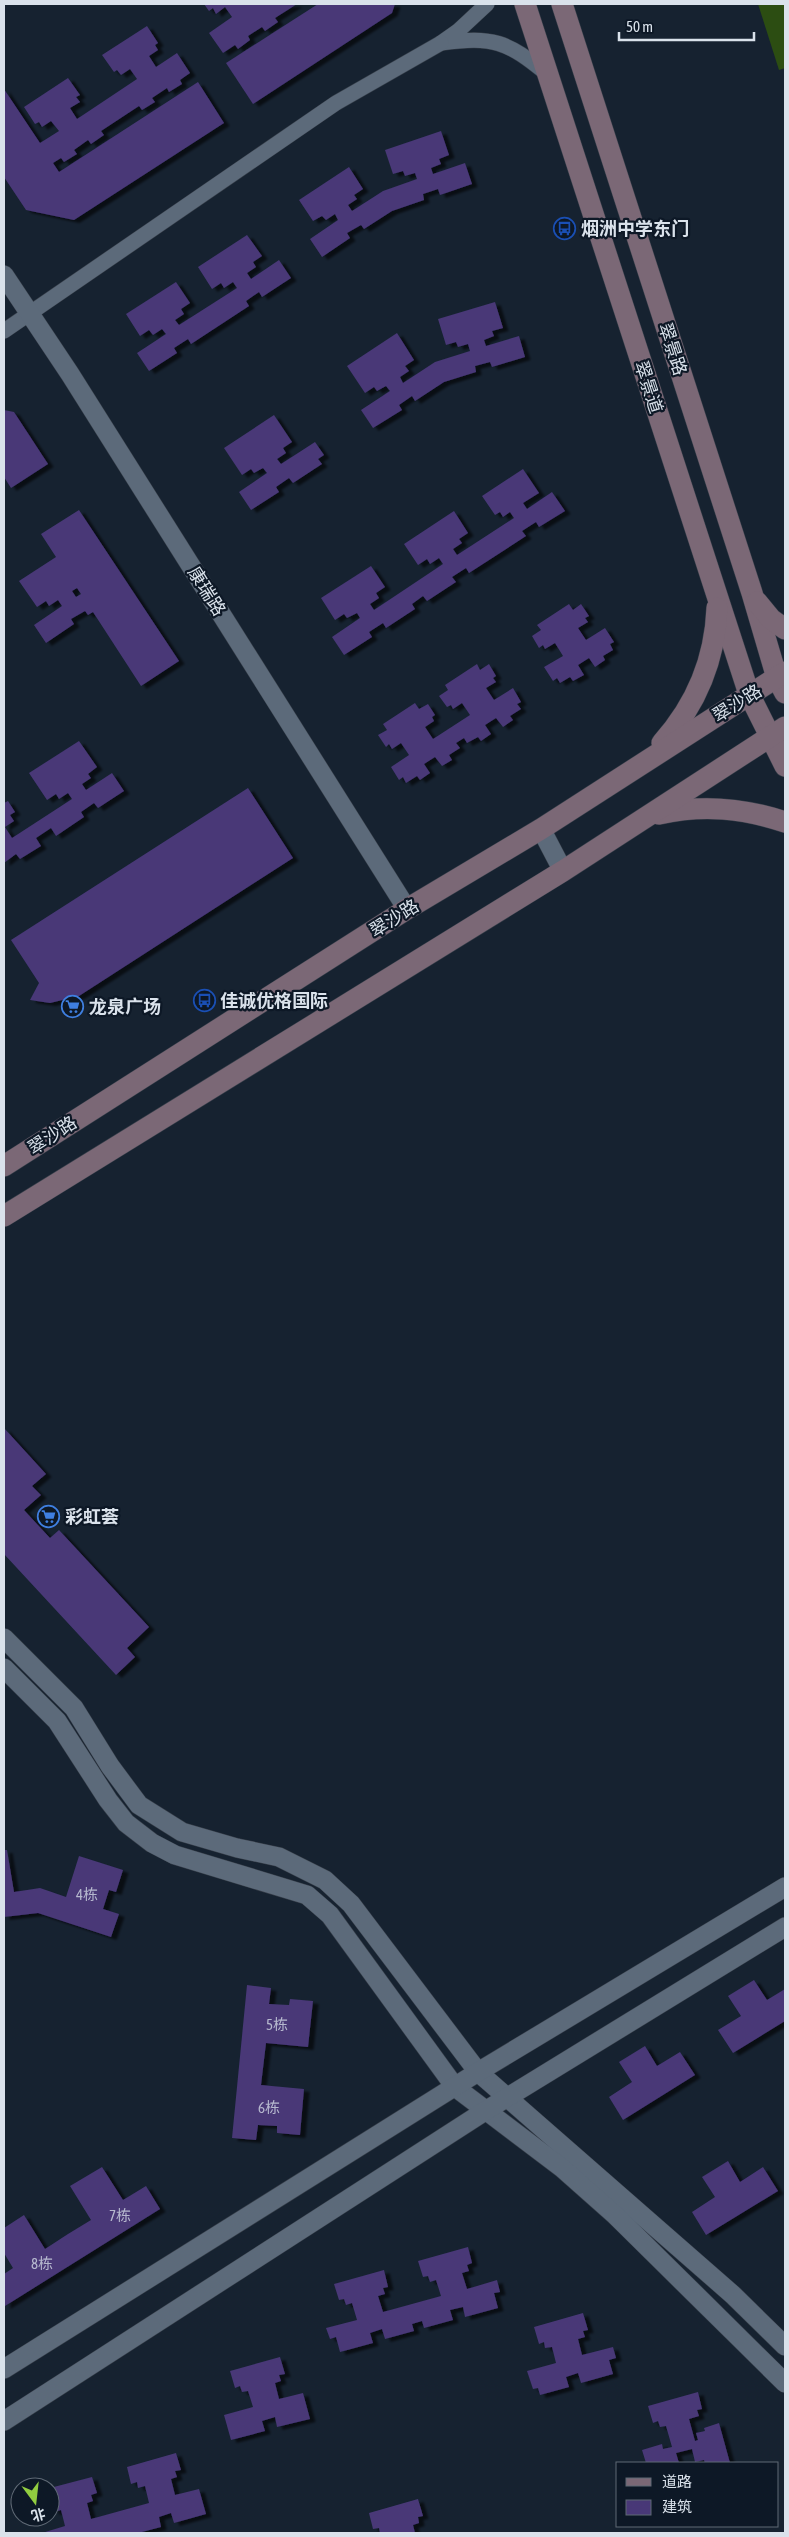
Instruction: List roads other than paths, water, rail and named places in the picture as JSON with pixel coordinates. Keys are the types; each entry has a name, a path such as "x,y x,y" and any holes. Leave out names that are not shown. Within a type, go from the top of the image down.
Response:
{"main road":[{"name":"翠景道","path":"525,4 749,694 778,732 785,766"},
{"name":"翠景路","path":"562,4 752,593 783,681"},
{"path":"752,593 760,607 771,619 785,629"},
{"path":"633,769 674,730 702,680 713,644 717,598"},
{"name":"翠沙路","path":"4,1166 407,909 541,829 749,694 783,681"},
{"path":"4,1216 563,870 778,732"},
{"path":"647,817 682,809 718,808 755,812 785,822"}],"street":[{"path":"4,331 336,103 442,43 487,4"},
{"path":"442,43 487,39 522,53 548,75"},
{"name":"康瑞路","path":"4,275 70,374 407,909"},
{"path":"541,829 563,870"},
{"path":"4,1638 74,1708 110,1766 139,1805 182,1832 237,1848 279,1857 325,1880 350,1904 478,2072 733,2294 785,2346"},
{"path":"4,1668 57,1722 108,1800 126,1823 146,1838 175,1854 307,1895 330,1915 455,2087 562,2168 615,2215 785,2383"},
{"path":"4,2369 478,2072 785,1887"},
{"path":"4,2421 485,2111 785,1927"}],"place":[{"name":"烟洲中学东门","path":"565,228"},
{"name":"佳诚优格国际","path":"204,1000"},
{"name":"龙泉广场","path":"73,1006"},
{"name":"彩虹荟","path":"49,1516"}]}
